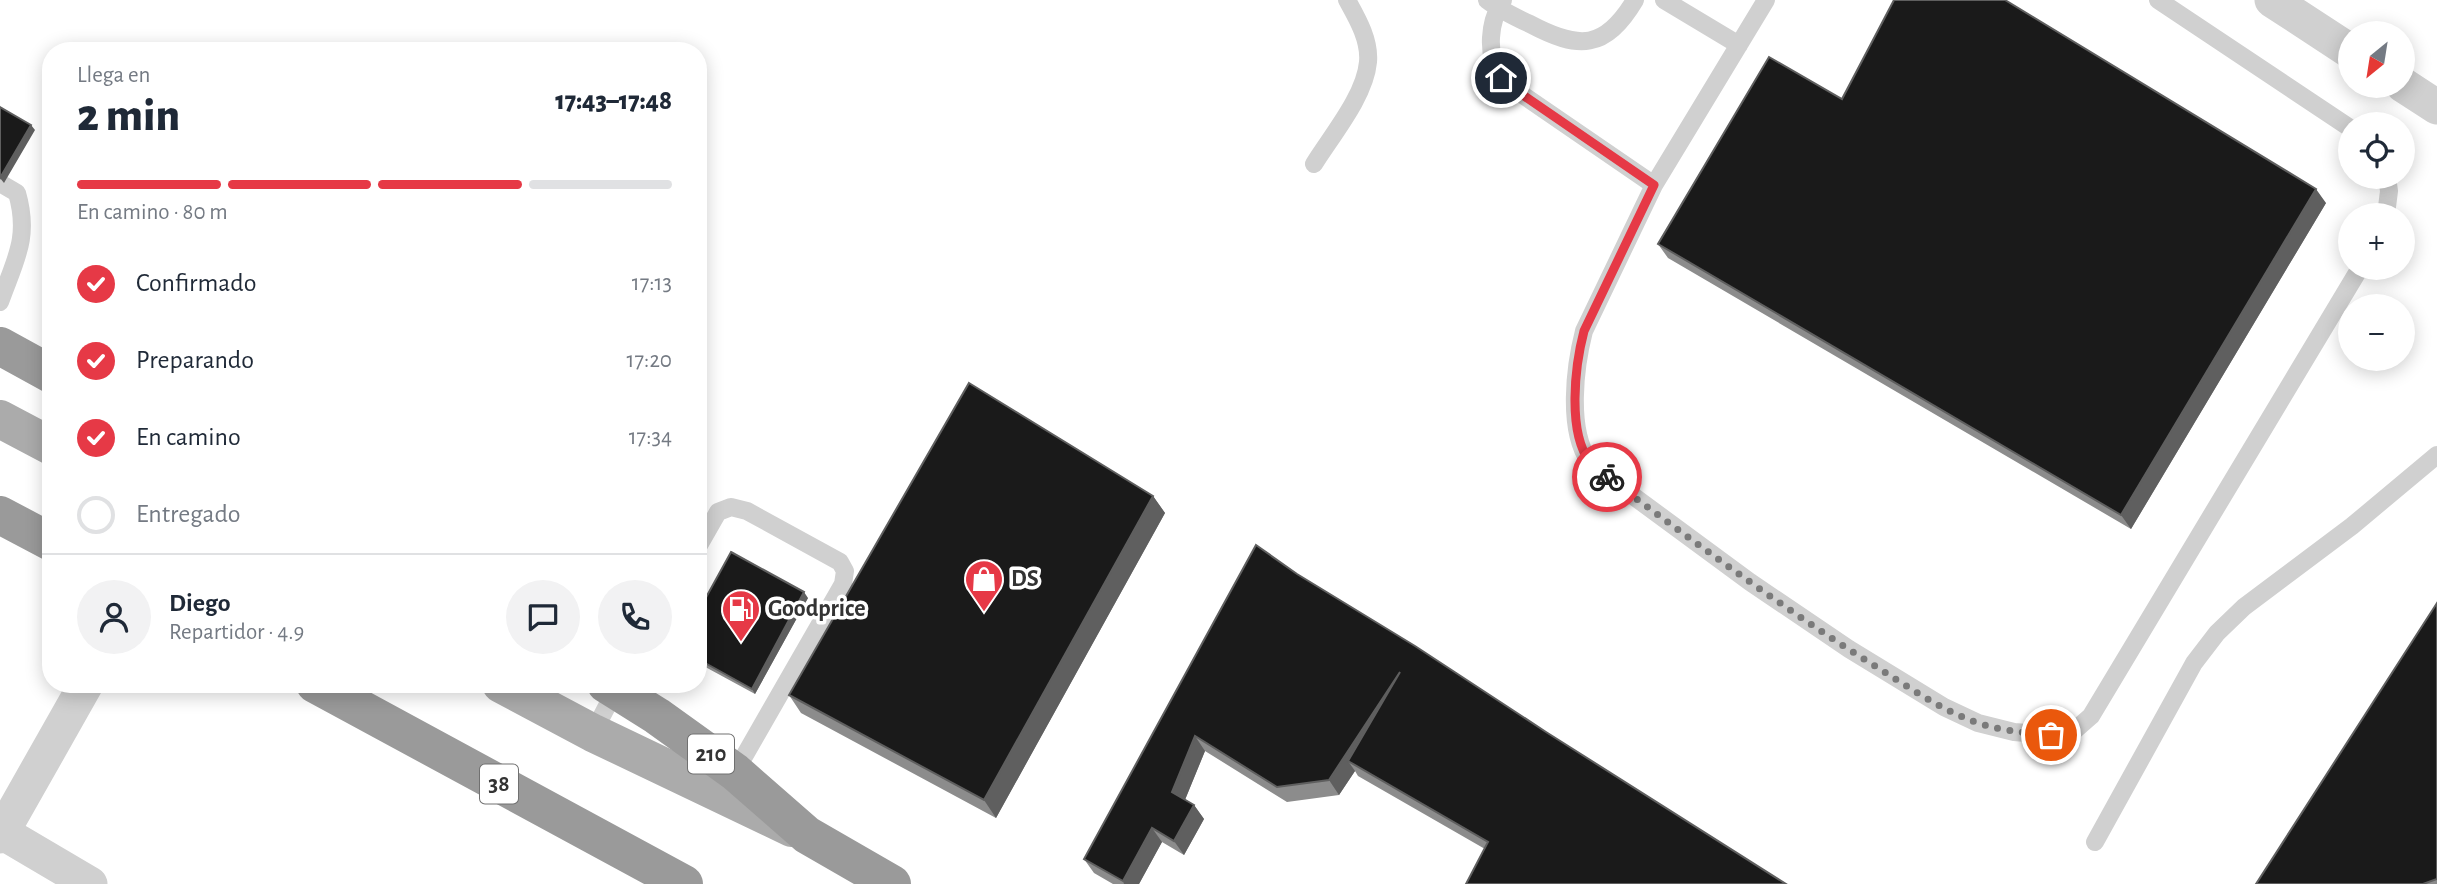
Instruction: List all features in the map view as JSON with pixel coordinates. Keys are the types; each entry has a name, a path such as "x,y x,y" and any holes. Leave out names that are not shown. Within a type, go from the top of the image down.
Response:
{"highway":[{"path":"0,346 42,369"},
{"path":"0,515 42,537"},
{"name":"38","path":"332,693 684,884"},
{"name":"210","path":"623,693 657,716 728,783 807,835 892,884"}],"main road":[{"path":"0,419 42,441"},
{"path":"518,693 593,733 728,783"}],"street":[{"path":"2272,0 2338,43"},
{"path":"2415,93 2437,107"},
{"path":"81,693 1,833 90,884"}],"lane":[{"path":"1314,164 1359,93 1368,61 1362,27 1348,0"},
{"path":"1635,0 1617,26 1600,38 1582,42 1548,34 1496,3 1491,44 1493,62 1501,78 1654,185"},
{"path":"1664,0 1739,45"},
{"path":"1766,0 1654,185 1584,331 1578,353 1575,385 1581,442 1590,462 1750,582 1849,649 1944,707 1978,723 2014,732 2051,735 2075,730 2091,716 2353,280"},
{"path":"2158,0 2338,120"},
{"path":"0,183 17,193 23,214 23,239 0,302"},
{"path":"2095,842 2194,663 2217,633 2244,607 2352,526 2437,455"},
{"path":"707,531 718,512 731,507 747,511 840,562 845,571 843,584 728,783"},
{"path":"593,733 610,693"}],"building":[{"path":"1894,0 2005,0 2316,189 2121,515 1658,244 1769,57 1842,99"},
{"path":"0,107 31,125 0,178"},
{"name":"DS","path":"969,383 1153,496 984,800 789,695"},
{"path":"1256,545 1297,574 1415,646 1786,884 1466,884 1488,842 1348,761 1400,672 1329,780 1277,787 1195,736 1172,792 1194,805 1174,841 1152,828 1123,881 1084,859"},
{"name":"Goodprice","path":"731,552 804,592 752,689 707,664 707,596"},
{"path":"2437,603 2437,879 2423,884 2256,884"}],"way so far":[{"path":"1607,477 1750,582 1922,695 1978,723 2014,732 2051,735"}],"place":[{"name":"DS","path":"984,613"},
{"name":"Goodprice","path":"741,643"}],"route":[{"path":"1501,78 1654,185 1584,331 1578,353 1575,385 1581,442 1590,462 1607,477"}]}
